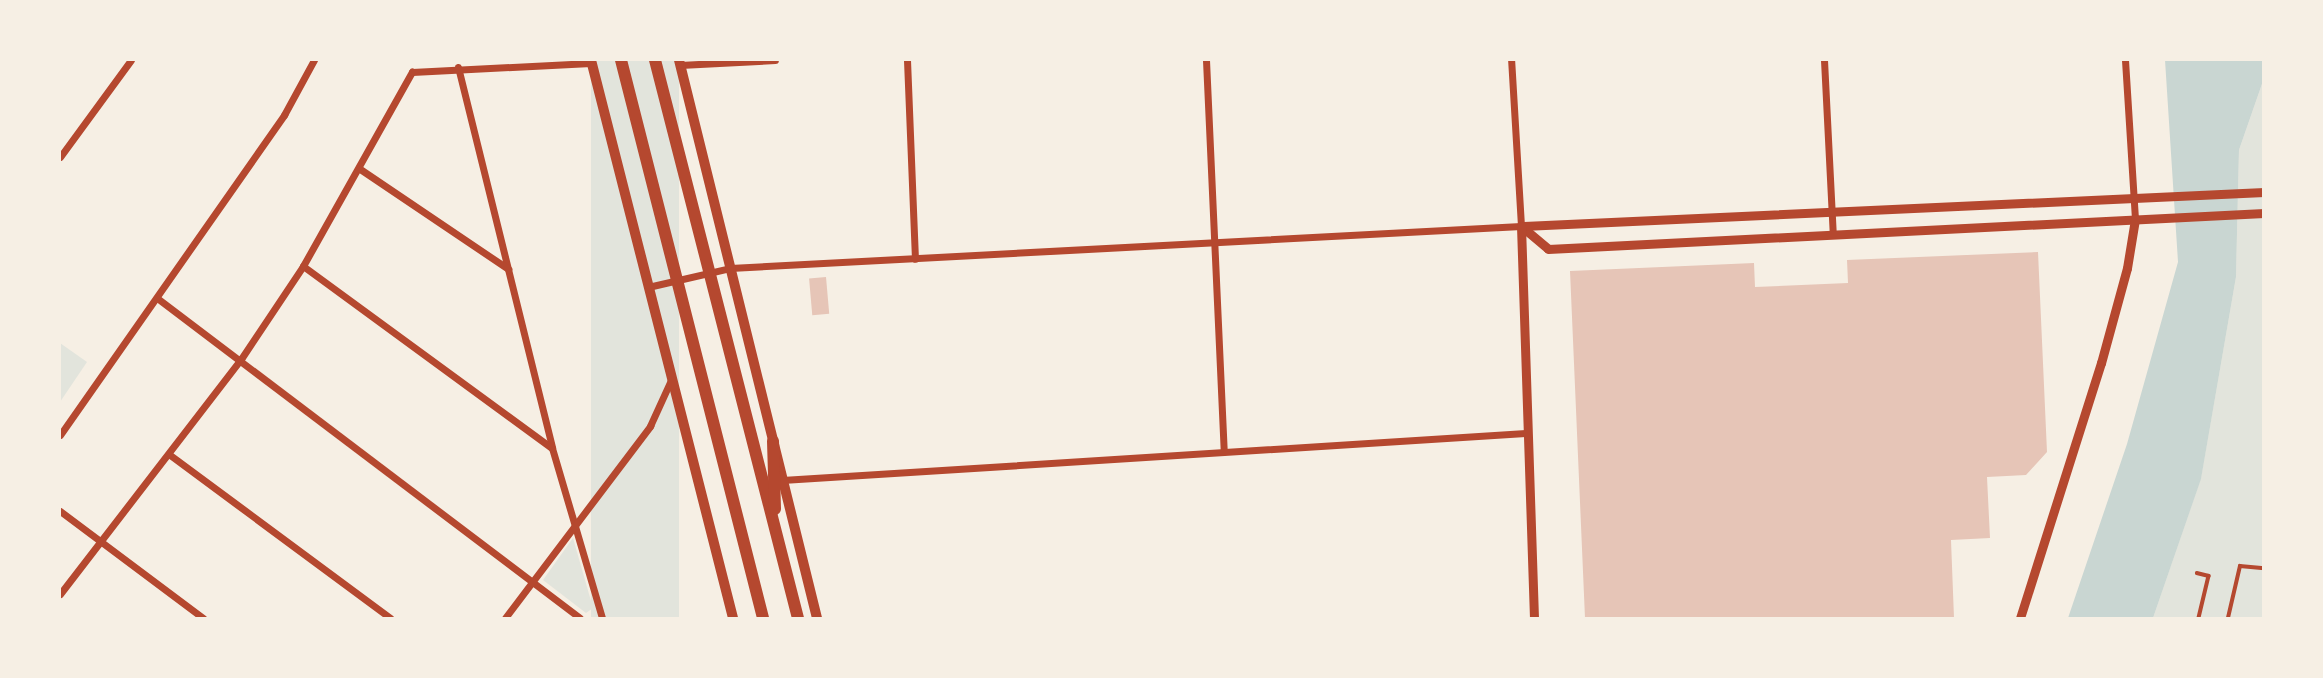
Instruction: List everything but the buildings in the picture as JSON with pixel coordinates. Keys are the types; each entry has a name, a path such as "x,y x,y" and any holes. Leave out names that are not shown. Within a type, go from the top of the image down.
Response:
{"main road":[{"path":"621,60 763,618"},
{"path":"655,60 798,618"},
{"path":"591,61 733,618"},
{"path":"680,62 817,618"},
{"path":"773,441 775,530"},
{"path":"754,618 757,595"}],"street":[{"path":"60,157 131,60"},
{"path":"60,435 284,115 314,60"},
{"path":"680,62 775,60"},
{"path":"906,60 915,258"},
{"path":"1206,60 1224,452"},
{"path":"1511,60 1521,226 1534,618"},
{"path":"1824,60 1833,235"},
{"path":"2020,618 2101,363 2127,268 2135,219 2125,60"},
{"path":"60,594 170,455 241,359 303,266 360,169 412,72 458,67 591,61"},
{"path":"458,67 552,448 601,618"},
{"path":"360,169 508,269"},
{"path":"648,287 730,268 1521,226 2263,192"},
{"path":"1521,226 1548,249 2263,213"},
{"path":"303,266 552,448"},
{"path":"157,298 580,618"},
{"path":"505,618 575,521 650,426 672,382 667,359"},
{"path":"782,480 1528,433"},
{"path":"170,455 390,618"},
{"path":"60,511 203,618"}],"lane":[{"path":"2228,618 2240,566 2263,568"},
{"path":"2197,573 2208,576 2199,618"}],"shaded area":[{"path":"591,60 679,60 679,618 591,618"},
{"path":"2165,60 2263,60 2263,81 2239,150 2236,277 2201,479 2153,618 2068,618 2127,444 2178,262"},
{"path":"2263,81 2263,618 2153,618 2201,478 2236,277 2239,150"},
{"path":"60,343 87,362 60,402"},
{"path":"573,538 593,608 586,613 543,580"}]}
